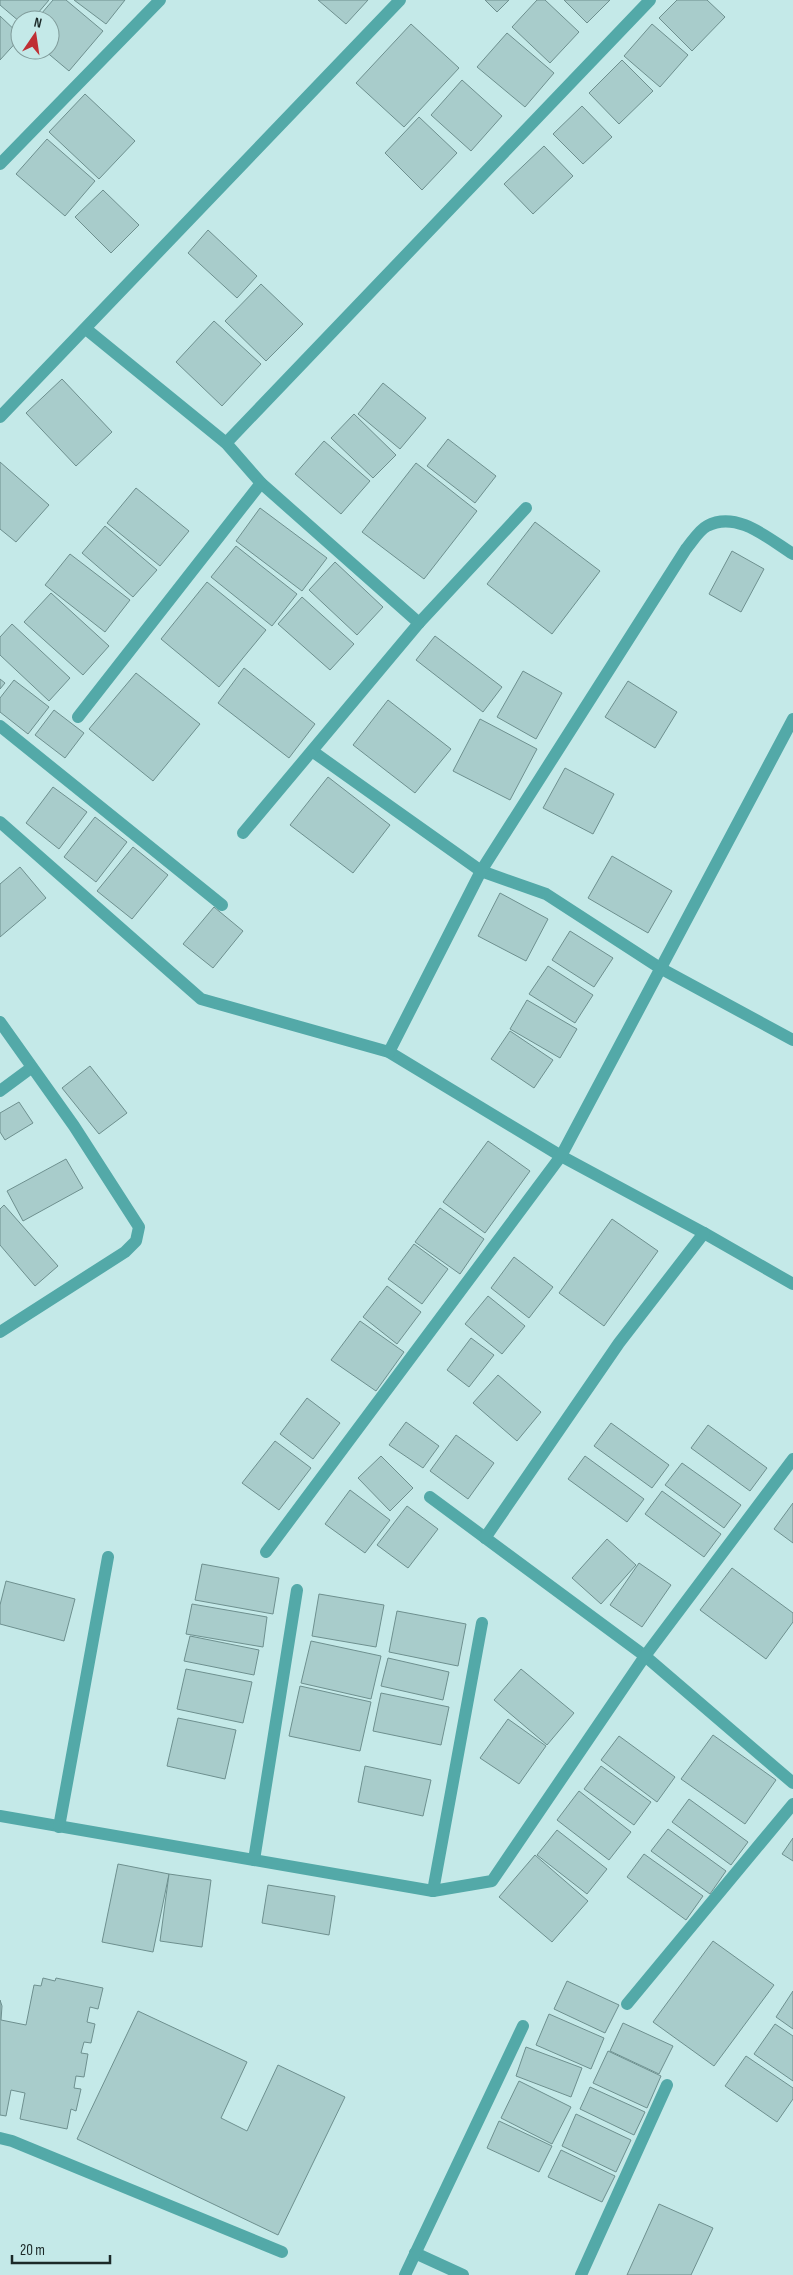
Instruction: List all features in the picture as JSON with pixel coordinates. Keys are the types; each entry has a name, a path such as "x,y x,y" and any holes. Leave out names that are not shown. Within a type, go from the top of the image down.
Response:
{"street":[{"path":"0,164 160,0"},
{"path":"0,417 400,0"},
{"path":"226,444 650,0"},
{"path":"86,329 226,444 261,483 419,623"},
{"path":"78,717 261,483"},
{"path":"243,833 419,623 526,508"},
{"path":"389,1052 481,871 686,549 706,526 720,521 737,522 793,554"},
{"path":"266,1552 561,1156 793,718"},
{"path":"0,726 222,905"},
{"path":"312,751 481,871 546,894 660,968 793,1040"},
{"path":"0,822 201,999 389,1052 561,1156 704,1233 793,1284"},
{"path":"0,1022 74,1126 139,1227 136,1241 125,1252 0,1332"},
{"path":"0,1091 31,1068"},
{"path":"486,1538 619,1343 704,1233"},
{"path":"0,1816 433,1892 492,1881 646,1656 793,1459"},
{"path":"430,1497 646,1656 793,1783"},
{"path":"59,1827 108,1557"},
{"path":"254,1860 297,1590"},
{"path":"433,1892 482,1623"},
{"path":"627,2004 793,1804"},
{"path":"405,2275 523,2026"},
{"path":"581,2275 667,2085"},
{"path":"0,2138 12,2141 282,2252"},
{"path":"415,2254 463,2275"}],"building":[{"path":"0,0 49,0 40,10 10,10 10,14 0,5"},
{"path":"53,0 66,0 103,31 69,71 56,60 60,60 60,10 44,10"},
{"path":"74,0 125,0 106,24"},
{"path":"318,0 368,0 346,24"},
{"path":"485,0 509,0 497,12"},
{"path":"537,0 545,0 579,32 550,63 512,27"},
{"path":"564,0 610,0 587,23"},
{"path":"677,0 707,0 725,17 692,51 659,18"},
{"path":"0,16 10,26 10,49 0,60"},
{"path":"411,24 459,68 404,127 356,83"},
{"path":"652,24 688,55 660,87 624,56"},
{"path":"507,33 554,73 525,107 477,67"},
{"path":"622,60 653,91 619,124 589,93"},
{"path":"462,80 502,116 471,151 431,115"},
{"path":"85,94 135,141 99,179 49,132"},
{"path":"582,106 612,137 583,164 553,134"},
{"path":"419,117 457,153 422,190 385,153"},
{"path":"47,139 95,181 65,216 16,174"},
{"path":"544,146 573,176 533,214 504,184"},
{"path":"103,190 139,225 111,253 75,217"},
{"path":"208,230 257,276 237,298 188,253"},
{"path":"261,284 303,324 266,361 225,321"},
{"path":"214,321 261,364 222,406 176,362"},
{"path":"62,379 112,432 76,466 26,413"},
{"path":"383,383 426,418 400,449 358,414"},
{"path":"354,414 396,455 373,478 331,438"},
{"path":"448,439 496,476 475,503 427,466"},
{"path":"324,441 370,481 341,514 295,474"},
{"path":"0,462 49,505 16,542 0,529"},
{"path":"416,463 477,511 424,579 362,532"},
{"path":"136,488 189,531 160,566 107,523"},
{"path":"260,508 327,558 302,591 236,541"},
{"path":"535,522 600,571 552,634 487,584"},
{"path":"105,526 157,570 133,597 82,553"},
{"path":"236,546 297,594 272,626 211,577"},
{"path":"732,551 764,569 741,612 709,594"},
{"path":"70,554 130,600 105,632 45,585"},
{"path":"335,562 383,607 357,635 309,590"},
{"path":"207,582 266,630 219,687 161,639"},
{"path":"51,593 109,646 83,675 24,622"},
{"path":"302,597 354,644 330,670 278,624"},
{"path":"12,624 70,678 49,701 0,655 0,637"},
{"path":"435,636 502,687 483,712 416,660"},
{"path":"244,668 315,724 289,758 218,703"},
{"path":"523,671 562,693 536,739 497,717"},
{"path":"136,673 200,724 153,781 89,729"},
{"path":"0,679 5,683 0,689"},
{"path":"14,680 49,707 28,734 0,712 0,698"},
{"path":"628,681 677,712 655,748 605,717"},
{"path":"388,700 451,749 415,793 353,745"},
{"path":"54,710 84,733 65,758 35,735"},
{"path":"480,719 537,749 510,800 453,771"},
{"path":"565,768 614,794 593,834 543,808"},
{"path":"328,777 390,825 353,873 290,825"},
{"path":"53,787 87,812 59,849 26,823"},
{"path":"95,817 127,842 96,882 64,857"},
{"path":"133,847 168,875 132,919 97,891"},
{"path":"612,856 672,891 648,933 588,898"},
{"path":"20,867 46,898 0,937 0,884"},
{"path":"500,893 548,919 526,961 478,936"},
{"path":"214,907 243,931 213,968 183,944"},
{"path":"570,931 613,958 594,987 552,960"},
{"path":"548,966 593,995 575,1023 529,994"},
{"path":"527,1000 577,1029 560,1058 510,1029"},
{"path":"510,1031 553,1060 534,1088 491,1059"},
{"path":"90,1066 127,1113 99,1134 62,1088"},
{"path":"19,1102 33,1123 5,1140 0,1132 0,1113"},
{"path":"488,1141 530,1171 485,1233 443,1202"},
{"path":"66,1159 83,1188 23,1221 7,1191"},
{"path":"4,1205 58,1266 35,1286 0,1245 0,1209"},
{"path":"440,1208 484,1239 460,1274 415,1242"},
{"path":"612,1219 658,1251 604,1326 559,1293"},
{"path":"414,1244 448,1269 422,1304 388,1279"},
{"path":"514,1257 553,1287 529,1318 491,1288"},
{"path":"387,1286 421,1312 397,1344 363,1317"},
{"path":"488,1296 525,1326 502,1354 465,1324"},
{"path":"360,1321 404,1352 376,1391 331,1360"},
{"path":"471,1338 494,1355 469,1387 447,1370"},
{"path":"498,1375 541,1412 517,1441 473,1403"},
{"path":"307,1398 340,1423 313,1459 280,1434"},
{"path":"406,1422 439,1446 423,1468 389,1445"},
{"path":"611,1423 669,1465 652,1488 594,1446"},
{"path":"708,1425 767,1468 750,1491 691,1448"},
{"path":"456,1435 494,1463 468,1499 430,1471"},
{"path":"275,1441 311,1468 279,1510 242,1483"},
{"path":"381,1456 413,1488 390,1511 358,1478"},
{"path":"585,1456 644,1499 627,1522 568,1479"},
{"path":"682,1463 741,1505 724,1528 665,1485"},
{"path":"350,1490 390,1520 365,1553 325,1524"},
{"path":"662,1491 721,1534 704,1557 645,1514"},
{"path":"793,1503 793,1543 774,1529"},
{"path":"407,1506 438,1529 408,1568 377,1545"},
{"path":"607,1539 636,1565 601,1604 572,1578"},
{"path":"639,1563 671,1585 642,1627 610,1605"},
{"path":"202,1564 279,1578 273,1614 195,1600"},
{"path":"732,1568 793,1613 793,1622 766,1659 700,1610"},
{"path":"6,1581 75,1599 64,1641 0,1624 0,1605"},
{"path":"319,1594 384,1605 376,1647 312,1636"},
{"path":"192,1604 267,1617 263,1647 186,1634"},
{"path":"397,1611 466,1624 458,1666 389,1652"},
{"path":"190,1636 259,1650 254,1675 184,1661"},
{"path":"311,1641 381,1656 371,1699 301,1683"},
{"path":"388,1658 449,1672 443,1700 381,1686"},
{"path":"186,1669 252,1682 243,1723 177,1709"},
{"path":"521,1669 574,1713 547,1745 494,1700"},
{"path":"300,1686 371,1702 360,1751 289,1736"},
{"path":"381,1693 449,1707 441,1745 373,1731"},
{"path":"178,1718 236,1730 225,1779 167,1766"},
{"path":"508,1719 546,1746 519,1784 480,1758"},
{"path":"713,1735 776,1780 745,1824 681,1779"},
{"path":"619,1736 675,1777 657,1802 601,1760"},
{"path":"365,1766 431,1780 423,1816 358,1802"},
{"path":"601,1766 651,1802 634,1825 584,1789"},
{"path":"579,1791 631,1832 609,1860 557,1820"},
{"path":"689,1799 748,1842 731,1865 672,1822"},
{"path":"668,1829 726,1871 710,1894 651,1851"},
{"path":"557,1830 607,1869 587,1894 537,1855"},
{"path":"793,1838 793,1861 782,1854"},
{"path":"644,1854 703,1896 686,1920 627,1877"},
{"path":"535,1855 588,1901 552,1942 499,1897"},
{"path":"118,1864 169,1874 153,1952 102,1942"},
{"path":"169,1874 211,1880 202,1947 160,1941"},
{"path":"268,1885 335,1896 329,1935 262,1923"},
{"path":"713,1941 774,1985 714,2066 653,2022"},
{"path":"43,1978 55,1981 56,1978 103,1988 98,2009 90,2007 87,2022 95,2024 91,2043 84,2042 81,2053 88,2054 84,2077 76,2076 74,2088 81,2089 76,2111 71,2109 67,2129 20,2119 25,2093 11,2090 6,2116 0,2115 0,2000 2,2006 1,2020 26,2025 34,1985 41,1986"},
{"path":"567,1981 619,2005 605,2033 554,2009"},
{"path":"793,1991 793,2029 776,2017"},
{"path":"138,2011 247,2062 221,2118 247,2131 278,2065 345,2097 278,2235 77,2139"},
{"path":"549,2014 604,2038 591,2069 536,2045"},
{"path":"623,2023 673,2046 659,2074 610,2051"},
{"path":"775,2024 793,2036 793,2081 754,2054"},
{"path":"526,2047 582,2068 571,2097 516,2076"},
{"path":"608,2051 661,2076 647,2108 593,2083"},
{"path":"746,2056 793,2088 793,2099 777,2122 725,2086"},
{"path":"519,2081 571,2107 552,2144 501,2118"},
{"path":"590,2087 645,2112 634,2135 580,2109"},
{"path":"576,2114 631,2140 616,2172 562,2146"},
{"path":"499,2121 552,2146 539,2172 487,2148"},
{"path":"561,2150 615,2176 602,2202 548,2177"},
{"path":"659,2204 713,2228 691,2275 627,2275"}]}
